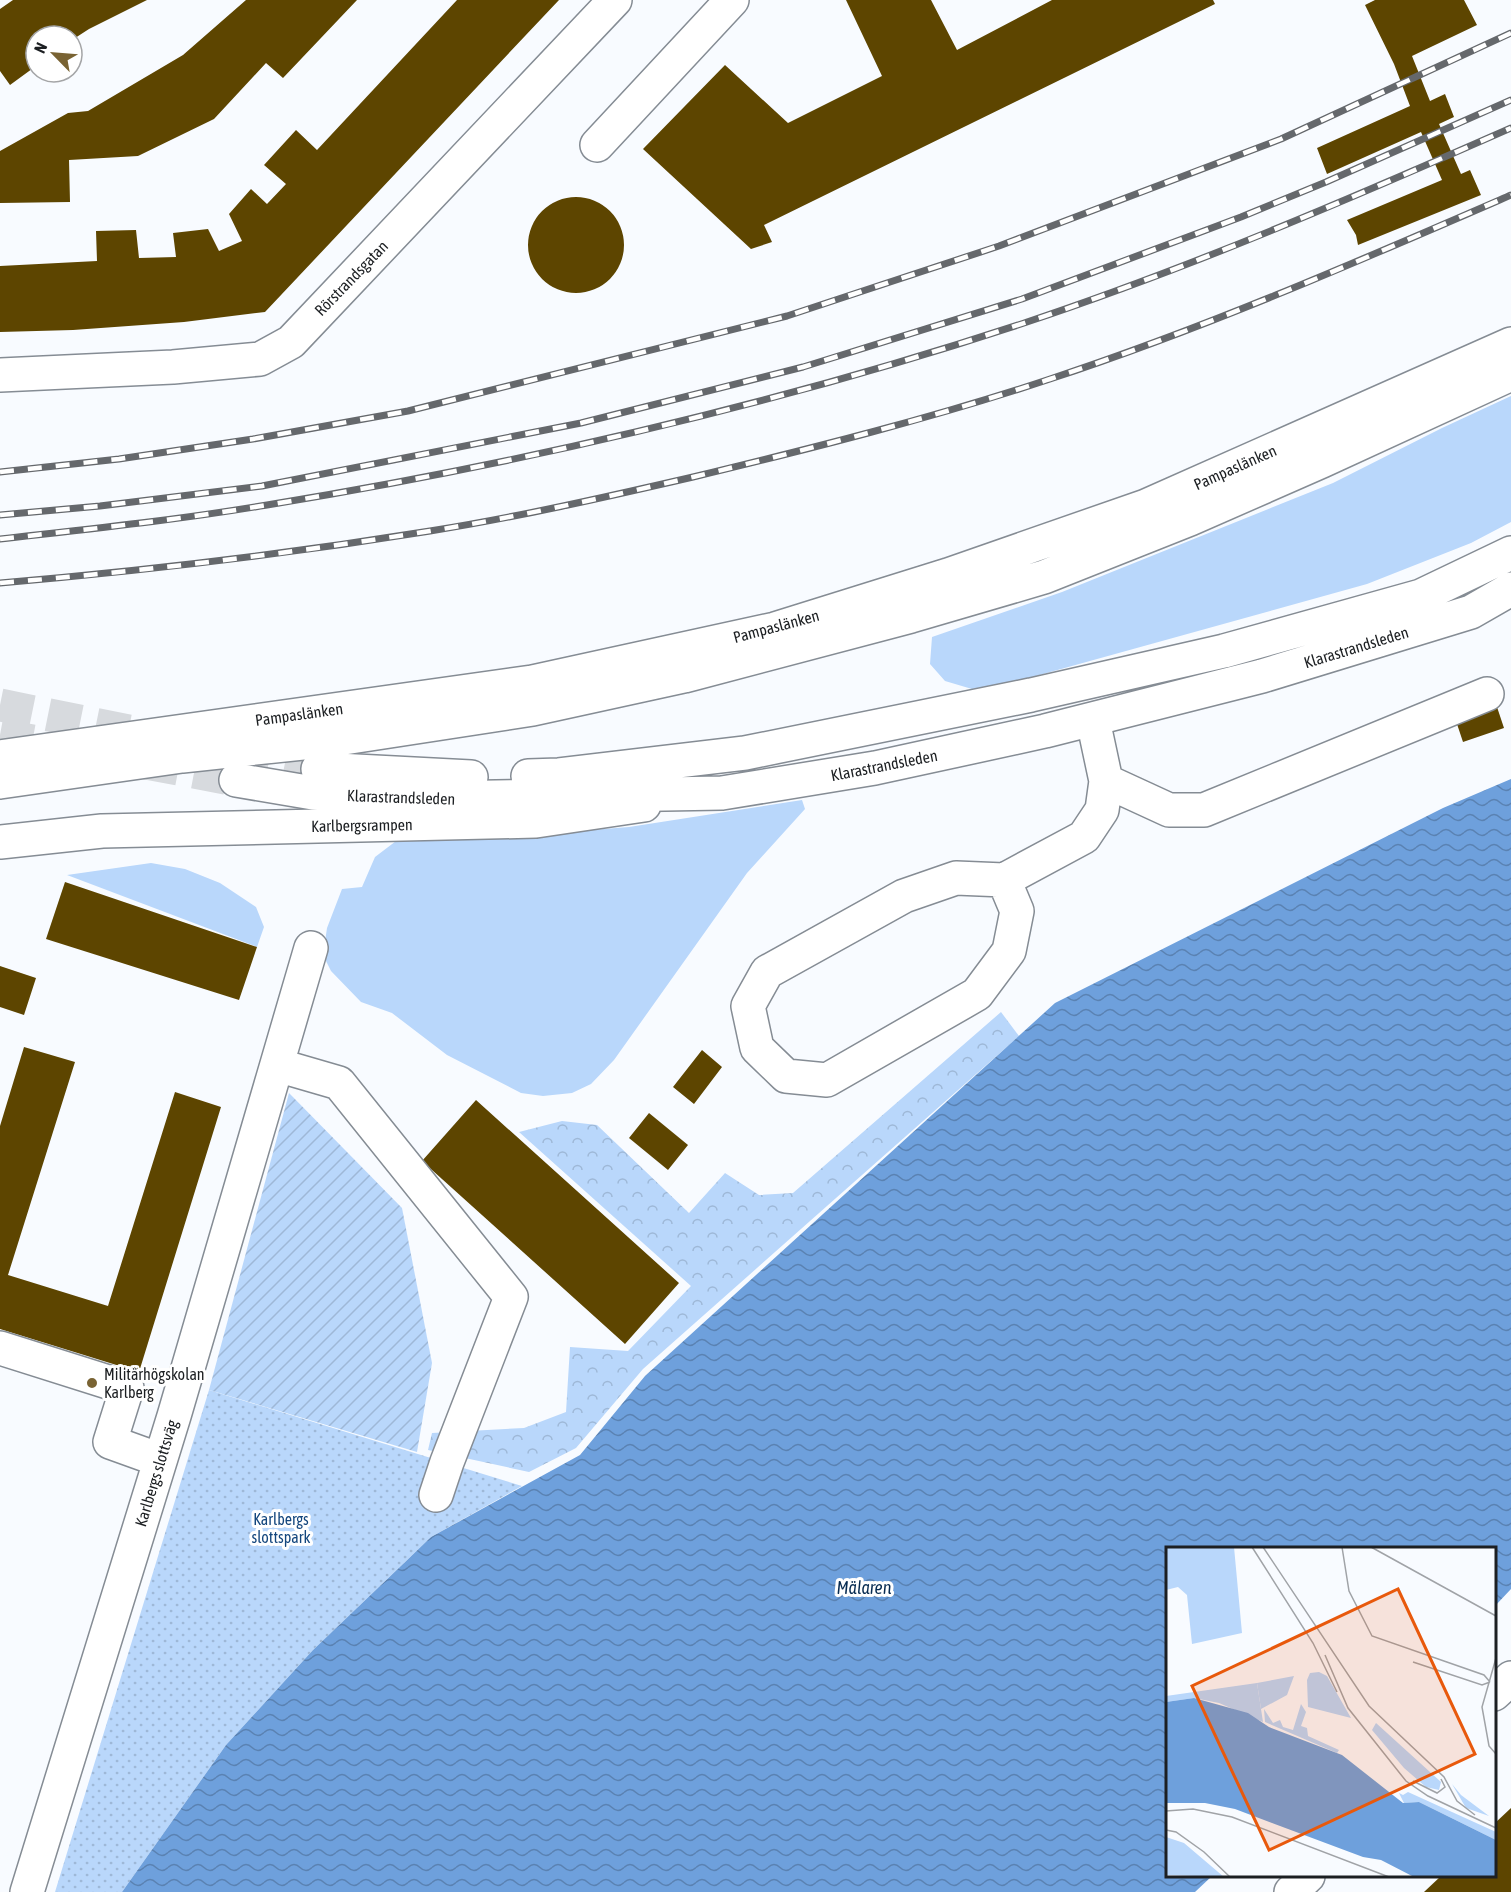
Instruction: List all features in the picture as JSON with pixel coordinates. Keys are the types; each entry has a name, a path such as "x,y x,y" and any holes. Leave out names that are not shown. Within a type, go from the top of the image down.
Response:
{"main road":[{"name":"Rörstrandsgatan","path":"0,375 173,367 260,359 291,342 615,0"},
{"path":"597,145 732,0"},
{"name":"Pampaslänken","path":"0,757 532,682 775,629 948,575 1146,506 1511,345"},
{"name":"Pampaslänken","path":"0,782 182,756 331,740 532,709 684,676 911,616 1044,578 1190,519 1511,374"},
{"name":"Klarastrandsleden","path":"236,780 313,793 384,799 722,793 874,768 1093,720 1262,676 1471,612 1507,564"},
{"name":"Klarastrandsleden","path":"318,769 453,778 559,775 745,753 1031,695 1224,651 1421,596 1507,564"},
{"path":"1106,781 1169,810 1204,810 1487,694"},
{"path":"1004,880 1017,910 1010,951 977,994 827,1080 786,1076 757,1048 748,1006 768,972 904,896 956,878 1004,880 1084,837 1102,810 1106,781 1093,720"},
{"name":"Karlbergsrampen","path":"0,842 102,831 536,821 722,793"},
{"name":"Karlbergs slottsväg","path":"27,1892 160,1460 311,948"},
{"path":"277,1065 339,1083 511,1297 436,1495"},
{"path":"0,1348 127,1388 110,1442 160,1460"},
{"path":"1496,1692 1511,1678"},
{"path":"1291,1892 1306,1877"}],"green space":[{"path":"1511,396 1511,522 1471,543 1367,584 1025,679 972,689 945,681 930,664 932,637 1062,592 1333,483"},
{"path":"802,800 805,809 747,873 614,1060 591,1084 572,1093 543,1096 521,1093 447,1055 392,1013 361,1002 331,971 323,955 327,928 342,889 362,887 375,857 400,838 490,838 629,827"},
{"path":"151,863 185,869 220,883 256,907 264,927 257,947 67,875"},
{"path":"1001,1012 1019,1036 643,1369 576,1448 529,1472 428,1450 432,1433 524,1428 566,1412 570,1347 628,1351 691,1286 519,1132 562,1121 597,1125 689,1213 725,1173 759,1195 793,1193"},
{"path":"289,1093 402,1208 432,1363 417,1452 209,1390"},
{"name":"Karlbergs slottspark","path":"209,1390 522,1486 431,1537 313,1650 226,1745 122,1892 55,1892"}],"water":[{"name":"Mälaren","path":"1511,779 1511,1589 1496,1605 1496,1547 1166,1547 1166,1877 1211,1877 1195,1892 122,1892 226,1745 313,1650 431,1537 580,1455 645,1376 1055,1003 1443,808"}],"building":[{"path":"13,0 147,0 84,32 84,24 24,24 24,75 10,85 0,71 0,9"},
{"path":"246,0 357,0 283,78 266,63 214,119 138,156 69,160 70,202 0,203 0,151 68,113 88,111 183,55"},
{"path":"457,0 559,0 265,312 184,322 73,330 0,332 0,266 97,261 96,231 136,230 139,258 176,257 173,233 208,229 219,251 242,241 229,214 251,189 267,204 286,184 264,165 296,130 317,150"},
{"path":"846,0 931,0 957,50 1052,0 1213,0 1215,4 764,225 772,242 751,249 643,149 725,65 788,123 882,76"},
{"path":"1375,0 1464,0 1477,25 1412,56 1430,101 1445,94 1454,117 1439,124 1461,174 1470,170 1481,195 1358,245 1356,235 1347,220 1442,180 1421,132 1327,174 1317,148 1410,106 1394,64 1365,5"},
{"path":"576,197 594,201 610,211 620,227 624,245 620,263 610,279 594,289 576,293 558,289 542,279 532,263 528,245 532,227 542,211 558,201"},
{"path":"1496,704 1504,728 1463,742 1455,718"},
{"path":"65,882 257,947 239,1000 46,939"},
{"path":"0,966 36,978 24,1015 0,1007"},
{"path":"24,1047 75,1062 8,1275 108,1306 175,1092 221,1107 139,1372 0,1329 0,1126"},
{"path":"702,1050 722,1067 694,1104 673,1087"},
{"path":"476,1100 679,1283 625,1344 422,1161"},
{"path":"649,1113 688,1145 668,1170 629,1138"},
{"path":"1511,1808 1511,1892 1424,1892 1440,1877 1496,1877 1496,1822"}],"tunnel":[{"path":"0,705 148,735"},
{"path":"0,735 60,746"},
{"path":"237,753 318,769"},
{"path":"146,763 236,780"}],"railway":[{"path":"0,472 119,459 253,439 408,411 787,316 999,246 1281,139 1511,33"},
{"path":"0,515 100,506 262,486 581,423 803,367 1022,299 1241,217 1511,100"},
{"path":"0,539 234,510 363,488 555,450 745,405 934,352 1089,301 1331,206 1511,128"},
{"path":"0,583 215,561 463,525 628,492 828,444 962,407 1167,338 1283,292 1511,195"}],"place":[{"name":"Militärhögskolan Karlberg","path":"92,1383"}]}
